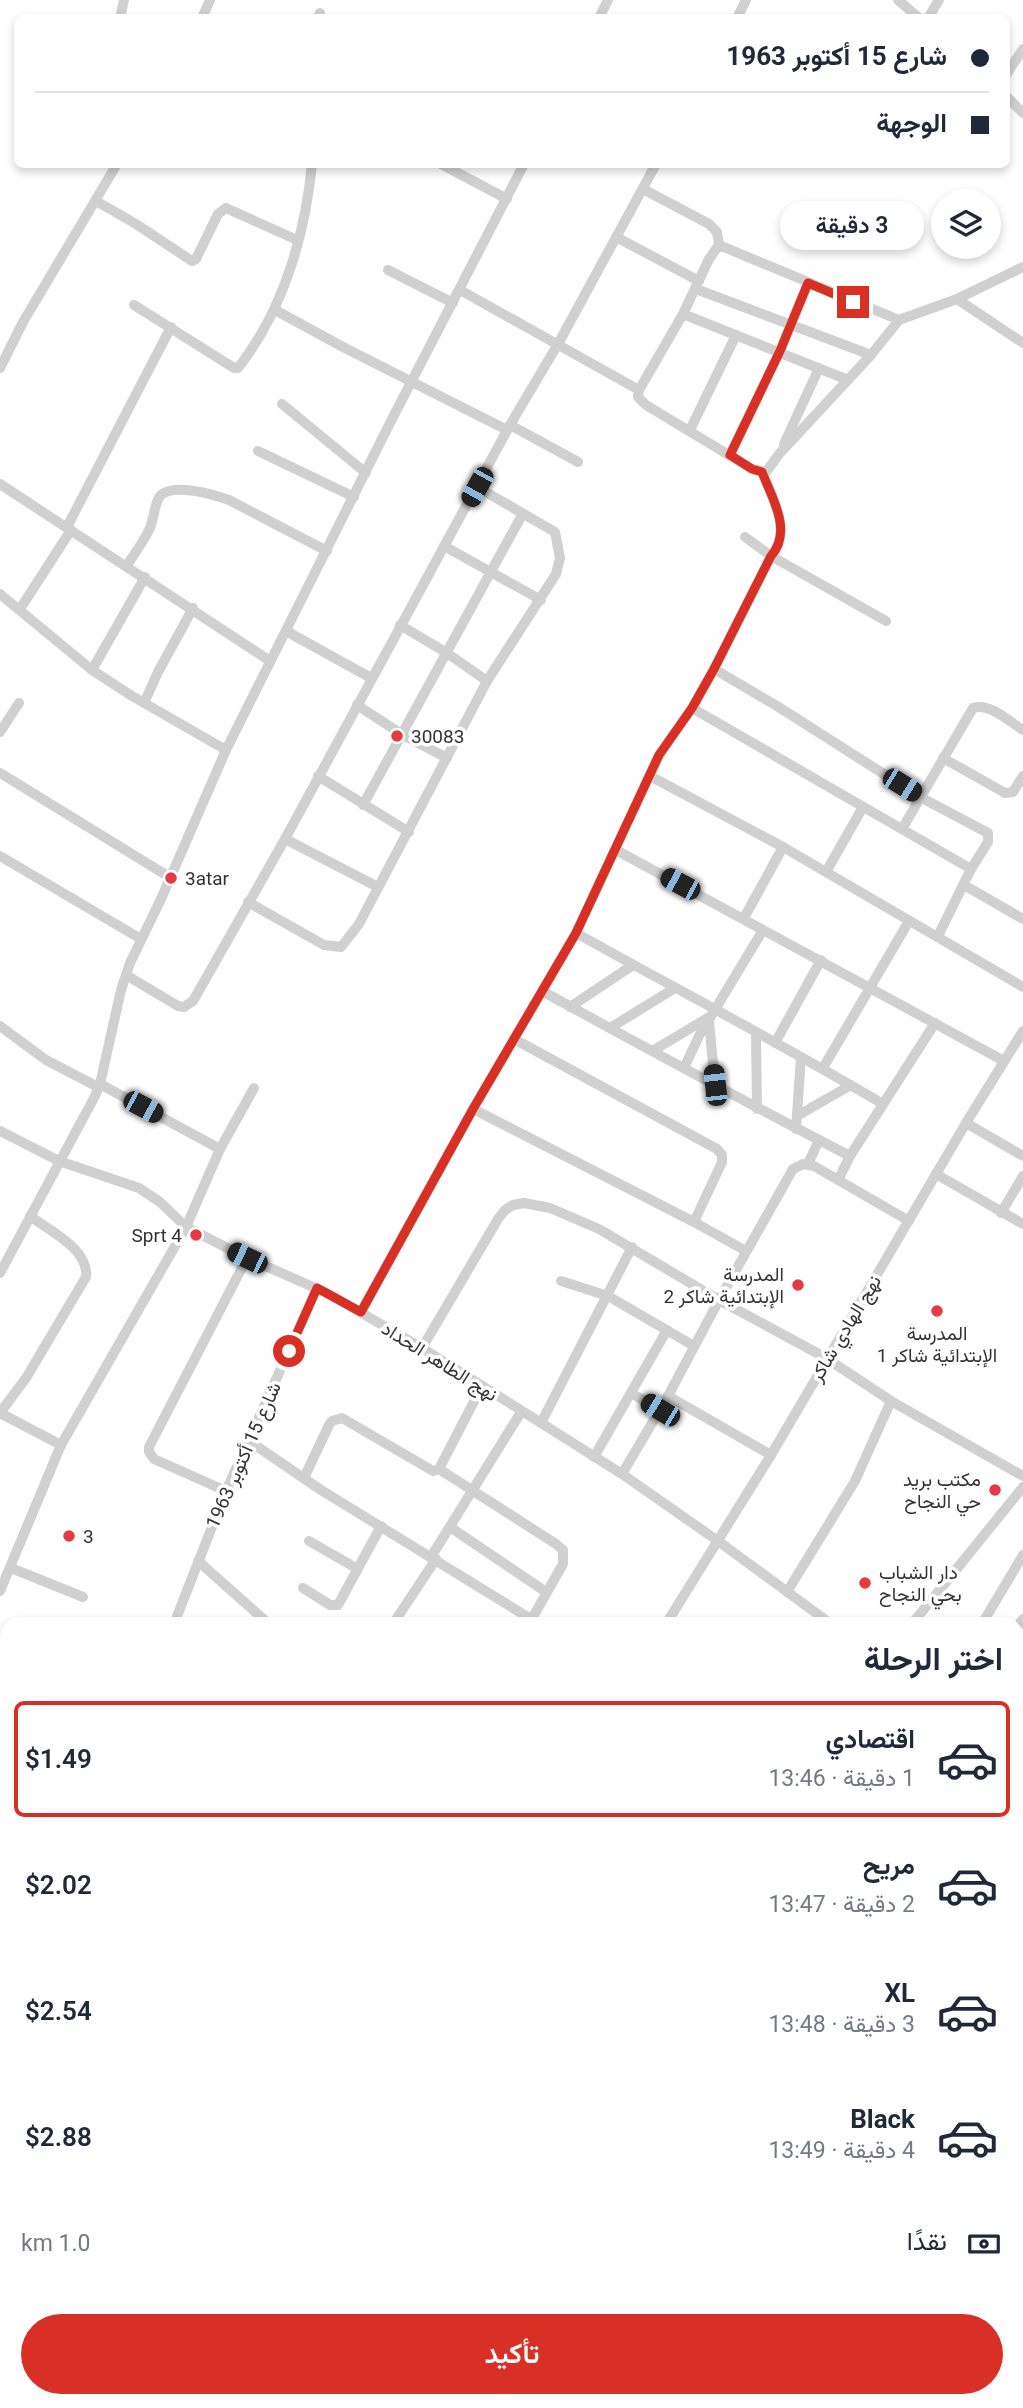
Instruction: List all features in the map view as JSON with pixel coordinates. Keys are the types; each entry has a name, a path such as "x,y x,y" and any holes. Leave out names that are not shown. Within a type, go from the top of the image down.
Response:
{"street":[{"path":"898,0 914,14"},
{"path":"1010,69 1023,49"},
{"path":"1010,100 1023,113"},
{"path":"0,368 23,322 115,168"},
{"path":"134,304 238,368 275,310 292,266 310,188 312,168"},
{"path":"449,168 507,199"},
{"path":"0,1273 99,1086 125,975 171,878 226,750 522,168"},
{"path":"125,975 178,1006 188,1005 210,972 654,168"},
{"path":"643,188 709,224 717,232 719,245 639,390 637,394 641,400 752,469 762,472 769,470 780,453 819,368"},
{"path":"96,201 192,261 196,259 218,214 226,208 297,240"},
{"path":"617,237 698,285 790,325 871,355"},
{"path":"719,245 899,320"},
{"path":"780,453 871,355 899,320 957,299 1023,267"},
{"path":"388,270 453,303"},
{"path":"730,455 780,351 808,283"},
{"path":"460,290 639,390"},
{"path":"957,299 1023,343"},
{"path":"275,310 343,347 578,462"},
{"path":"683,314 848,380"},
{"path":"20,609 69,529 171,327"},
{"path":"690,430 736,335"},
{"path":"282,404 366,473"},
{"path":"258,451 354,497"},
{"path":"361,1312 473,1109 576,933 668,739 692,708 779,544 781,525 762,472"},
{"path":"0,484 193,608 270,661"},
{"path":"248,902 324,945 341,947 348,940 409,832 487,681 541,600 559,566 558,536 551,528 522,515 477,487"},
{"path":"127,565 151,526 161,496 166,492 184,490 229,500 327,551"},
{"path":"363,806 522,515"},
{"path":"745,537 771,556 886,621"},
{"path":"444,546 541,600"},
{"path":"92,670 145,577"},
{"path":"2,598 20,609 92,670 226,750"},
{"path":"144,703 193,608"},
{"path":"400,625 487,681"},
{"path":"286,631 371,678"},
{"path":"714,669 920,797 988,833 988,842 971,869 938,936"},
{"path":"0,732 19,703"},
{"path":"357,705 403,735 447,758"},
{"path":"902,829 976,706 988,708 1023,730"},
{"path":"692,708 971,869"},
{"path":"943,758 1005,793 1013,792 1023,776"},
{"path":"0,773 171,878"},
{"path":"318,776 409,832"},
{"path":"650,776 783,847 1023,987"},
{"path":"826,872 863,807"},
{"path":"285,839 378,887"},
{"path":"744,918 783,847"},
{"path":"616,850 1004,1061"},
{"path":"0,856 141,939"},
{"path":"964,885 1023,919"},
{"path":"823,1068 909,921"},
{"path":"684,1068 763,930"},
{"path":"576,933 675,988 712,1016 756,1032 883,1104"},
{"path":"775,1043 821,960"},
{"path":"570,1007 633,965"},
{"path":"610,1028 675,988"},
{"path":"542,991 654,1050 757,1109 850,1156"},
{"path":"654,1050 712,1016"},
{"path":"712,1016 715,1085"},
{"path":"838,1180 850,1156 935,1023"},
{"path":"0,1026 46,1060 220,1149"},
{"name":"نهج الهادي شاكر","path":"670,1617 771,1455 826,1358 1023,1031"},
{"path":"756,1032 757,1109"},
{"path":"514,1039 720,1152 722,1163 694,1222"},
{"path":"796,1129 801,1057"},
{"path":"797,1116 851,1085"},
{"path":"0,1591 61,1445 186,1227 220,1149 254,1088"},
{"path":"473,1109 746,1251"},
{"path":"966,1123 1023,1156"},
{"name":"نهج الطاهر الحداد","path":"0,1130 59,1161 139,1188 160,1202 186,1227 247,1258 317,1288 422,1348 622,1474 821,1617"},
{"path":"808,1164 818,1140"},
{"path":"622,1474 668,1396 789,1174 798,1166 808,1164 909,1221"},
{"path":"936,1174 1023,1224"},
{"path":"1002,1213 1023,1176"},
{"path":"422,1348 505,1210 524,1203 550,1208 577,1218 632,1247 719,1300 826,1358 891,1401 1023,1476"},
{"path":"30,1216 82,1257 86,1263 86,1277 26,1378 0,1413 61,1445"},
{"path":"541,1423 632,1247"},
{"path":"226,1491 154,1459 149,1447 247,1258"},
{"path":"561,1281 608,1296 694,1346"},
{"name":"شارع 15 أكتوبر 1963","path":"177,1617 226,1491 317,1288"},
{"path":"594,1457 667,1330"},
{"path":"304,1478 329,1425 337,1418 347,1421 433,1471 439,1469 482,1387"},
{"path":"631,1393 660,1410"},
{"path":"668,1396 771,1455"},
{"path":"787,1592 855,1481 891,1401"},
{"path":"397,1617 521,1412"},
{"path":"249,1441 525,1617"},
{"path":"439,1469 563,1550 562,1564 535,1617"},
{"path":"918,1617 1023,1487"},
{"path":"303,1588 336,1606 381,1526"},
{"path":"450,1527 546,1591"},
{"path":"309,1541 356,1568"},
{"path":"986,1617 1023,1555"},
{"path":"198,1561 261,1617"},
{"path":"11,1568 83,1597"},
{"path":"577,2408 583,2408"}],"place":[{"name":"30083","path":"397,736"},
{"name":"3atar","path":"171,878"},
{"name":"Sprt 4","path":"196,1235"},
{"name":"المدرسة الإبتدائية شاكر 2","path":"798,1285"},
{"name":"المدرسة الإبتدائية شاكر 1","path":"937,1311"},
{"name":"مكتب بريد حي النجاح","path":"995,1490"},
{"name":"3","path":"69,1536"},
{"name":"دار الشباب بحي النجاح","path":"865,1583"}],"route":[{"path":"289,1351 317,1288 361,1312 473,1109 576,933 659,755 703,689 779,544 781,525 762,472 730,455 780,351 808,283 853,302"}]}
